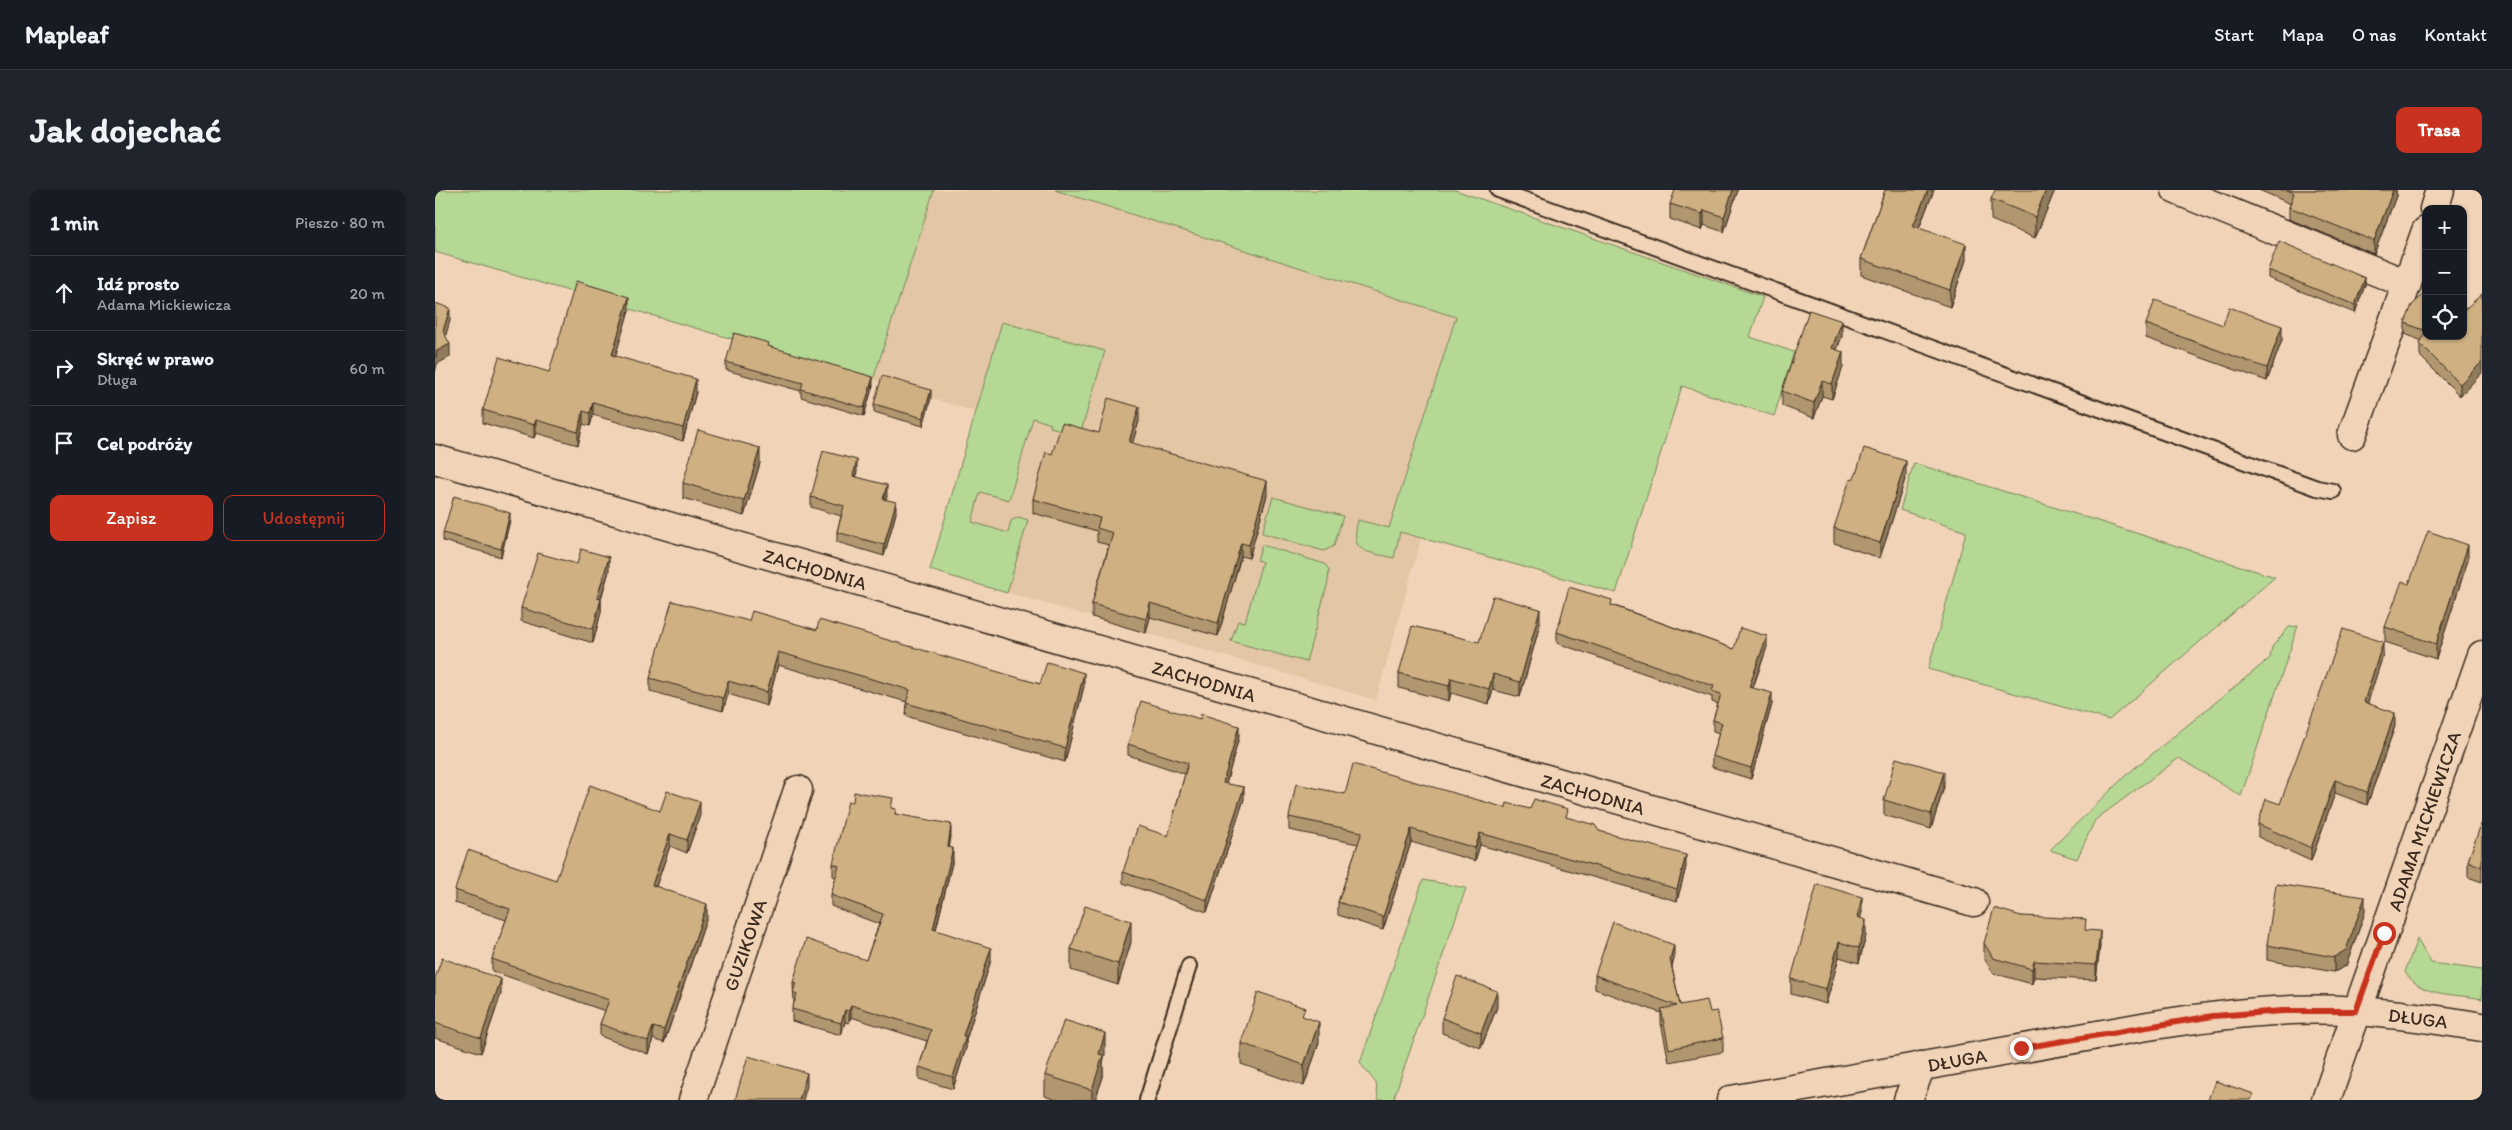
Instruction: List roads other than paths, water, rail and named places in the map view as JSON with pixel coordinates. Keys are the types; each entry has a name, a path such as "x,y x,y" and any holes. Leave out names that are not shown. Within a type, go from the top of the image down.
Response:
{"street":[{"path":"2176,190 2407,284"},
{"path":"2435,205 2440,190"},
{"path":"2352,435 2422,242"},
{"name":"ZACHODNIA","path":"435,459 1974,902"},
{"name":"ADAMA MICKIEWICZA","path":"2326,1100 2482,655"},
{"name":"GUZIKOWA","path":"693,1100 798,790"},
{"name":"DŁUGA","path":"1731,1100 2213,1016 2283,1011 2356,1011 2433,1019 2482,1027"},
{"path":"1908,1100 1921,1066"}],"lane":[{"path":"1499,190 2317,488 2333,491"},
{"path":"1147,1100 1189,966"}]}
